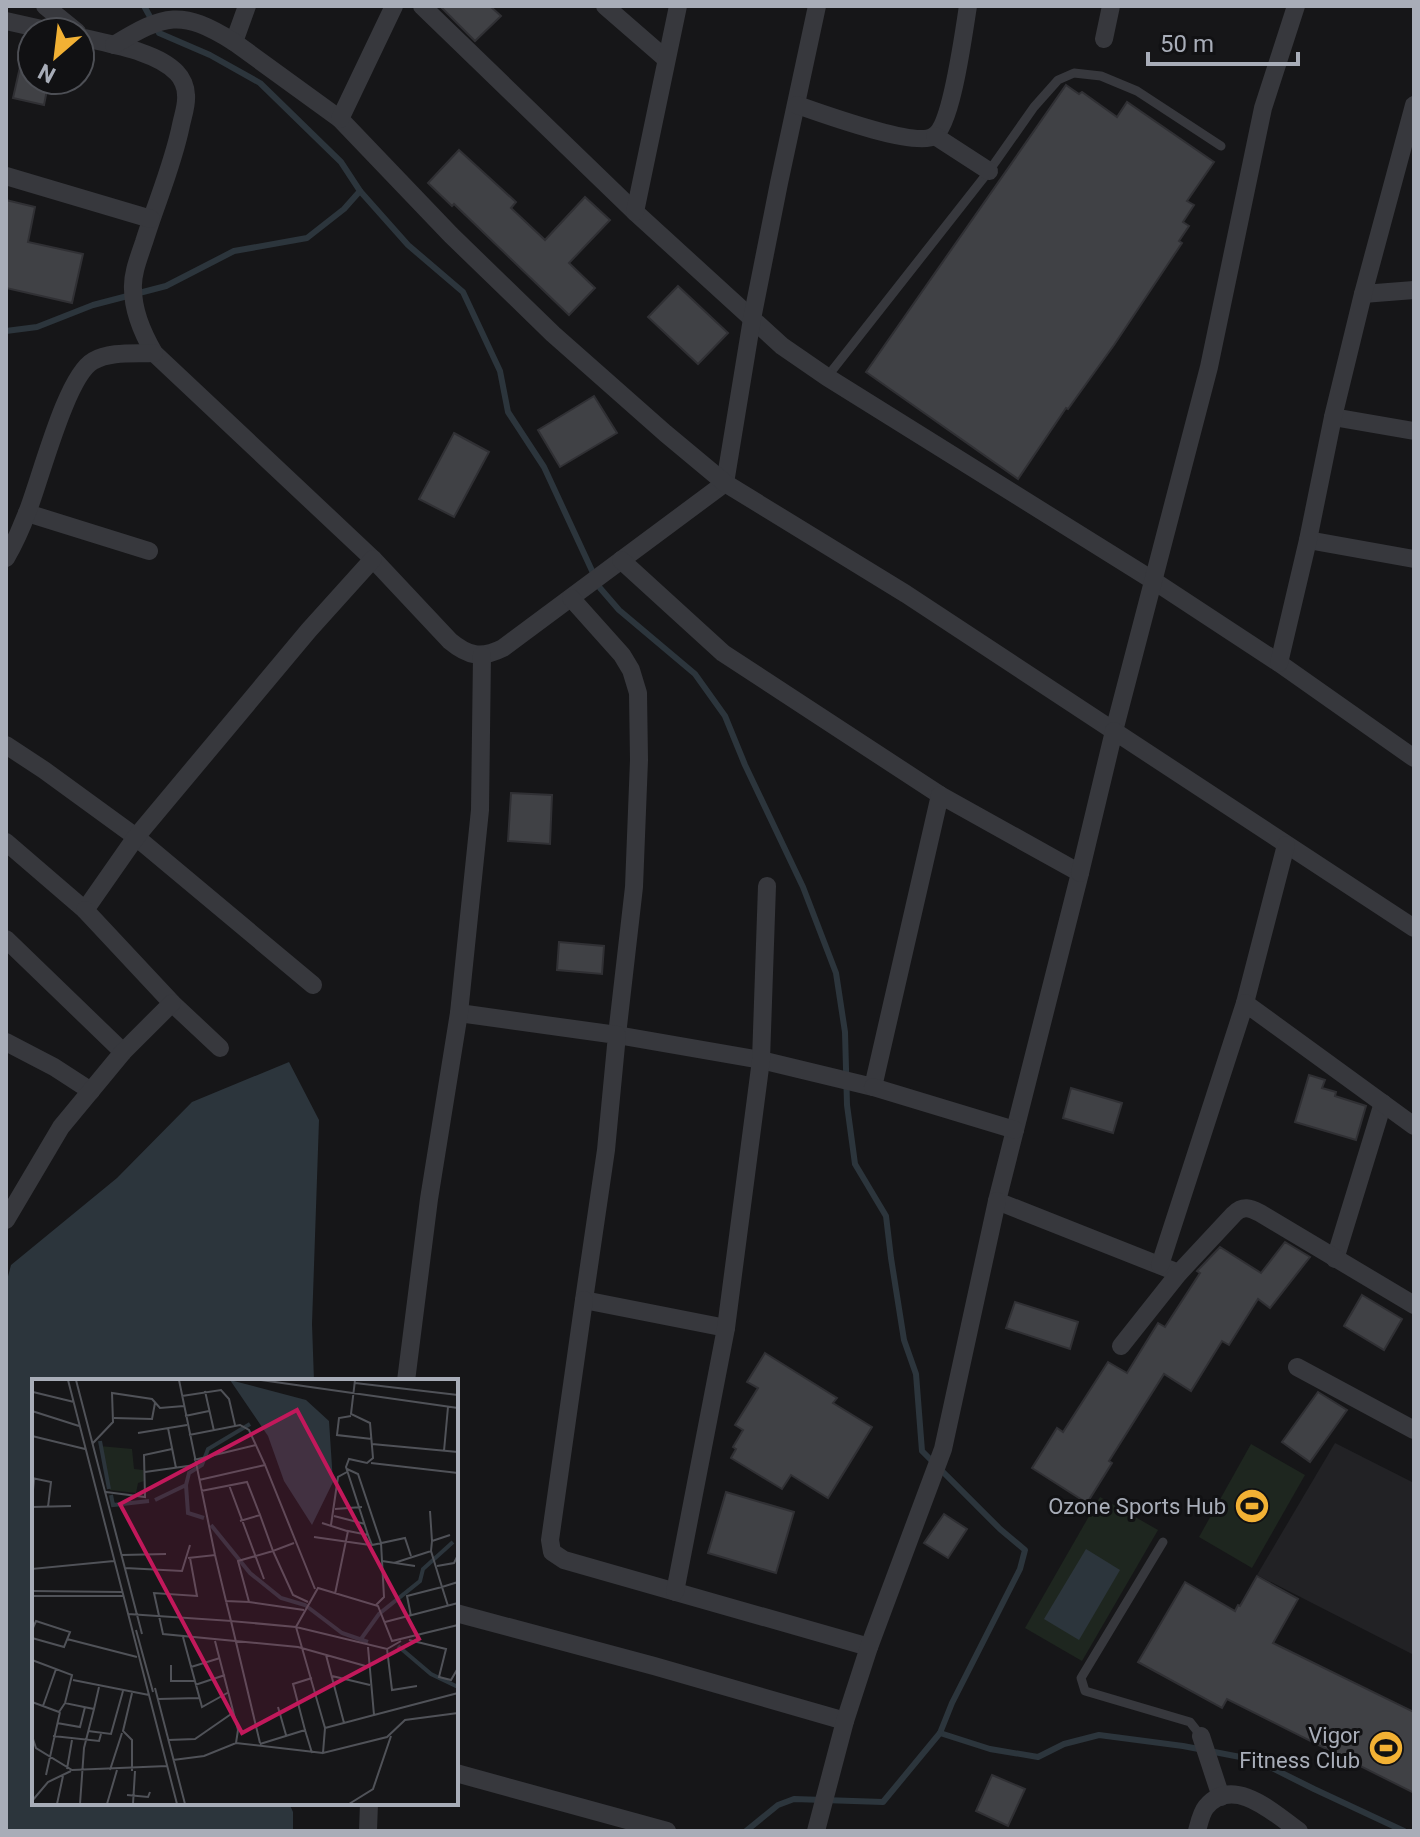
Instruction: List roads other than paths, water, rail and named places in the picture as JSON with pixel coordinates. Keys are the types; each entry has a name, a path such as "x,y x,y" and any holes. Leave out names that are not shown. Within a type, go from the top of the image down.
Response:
{"street":[{"path":"234,42 247,6"},
{"path":"340,119 394,6"},
{"path":"422,6 635,212 782,346 1154,581 1279,663 1414,758"},
{"path":"605,6 666,59"},
{"path":"635,212 678,6"},
{"path":"96,40 165,62 184,83 185,109 176,147 137,261 133,288 138,316 154,353 373,559 450,641 471,654 482,655 503,648 725,483 752,319 817,6"},
{"path":"797,105 898,137 920,140 935,136 949,106 968,6"},
{"path":"1104,39 1111,6"},
{"path":"819,1826 845,1721 869,1647 942,1453 997,1201 1209,367 1263,108 1296,6"},
{"path":"114,45 142,28 169,19 198,22 234,42 340,119 451,235 553,334 725,483 906,594 1414,928"},
{"path":"1279,663 1333,417 1363,294 1407,153 1414,105"},
{"path":"935,136 989,171"},
{"path":"6,176 151,219"},
{"path":"1363,294 1414,290"},
{"path":"6,558 27,513 68,396 84,368 102,357 154,353"},
{"path":"1333,417 1414,431"},
{"path":"27,513 149,551"},
{"path":"1308,540 1414,559"},
{"path":"85,910 136,837 309,630 373,559"},
{"path":"617,563 723,653 940,795 1080,873"},
{"path":"577,594 631,670 638,693 639,760 634,887 606,1150 550,1548 564,1560 869,1647"},
{"path":"406,1379 429,1199 459,1013 480,810 482,655"},
{"path":"6,745 136,837 313,985"},
{"path":"866,1086 940,795"},
{"path":"6,842 85,910 172,1003 220,1048"},
{"path":"1160,1265 1245,1003 1286,845"},
{"path":"675,1592 726,1328 761,1060 767,886"},
{"path":"6,939 123,1052"},
{"path":"6,1220 61,1127 123,1052 172,1003"},
{"path":"1245,1003 1414,1126"},
{"path":"459,1013 617,1035 761,1060 866,1086 1015,1130"},
{"path":"6,1042 91,1091"},
{"path":"1335,1259 1383,1103"},
{"path":"997,1201 1179,1273"},
{"path":"1121,1346 1179,1273 1239,1209 1245,1208 1260,1213 1414,1305"},
{"path":"584,1300 726,1328"},
{"path":"1297,1367 1414,1430"},
{"path":"458,1614 845,1721"},
{"path":"1201,1736 1221,1797"},
{"path":"458,1774 667,1831"},
{"path":"1197,1831 1205,1808 1221,1797 1237,1794 1263,1805 1299,1831"},
{"path":"368,1831 369,1805"}],"lane":[{"path":"827,377 1058,80 1074,73 1101,76 1137,91 1221,146"},
{"path":"1163,1542 1081,1678 1085,1691 1190,1722 1201,1736"}],"waterway":[{"path":"144,6 159,33 210,55 260,83 341,162 360,191 408,245 463,292 500,371 508,412 544,467 600,588 619,610 695,674 725,716 803,887 836,973 845,1032 847,1105 855,1164 886,1216 904,1340 916,1374 922,1451 1025,1550 1020,1569 940,1733 990,1749 1038,1757 1064,1744 1099,1735 1256,1760 1404,1831"},
{"path":"6,331 37,327 93,305 166,286 234,251 307,238 344,209 360,191"},
{"path":"746,1831 778,1805 794,1799 883,1802 940,1733"}],"place":[{"name":"Ozone Sports Hub","path":"1252,1506"},
{"name":"Vigor Fitness Club","path":"1386,1748"}]}
